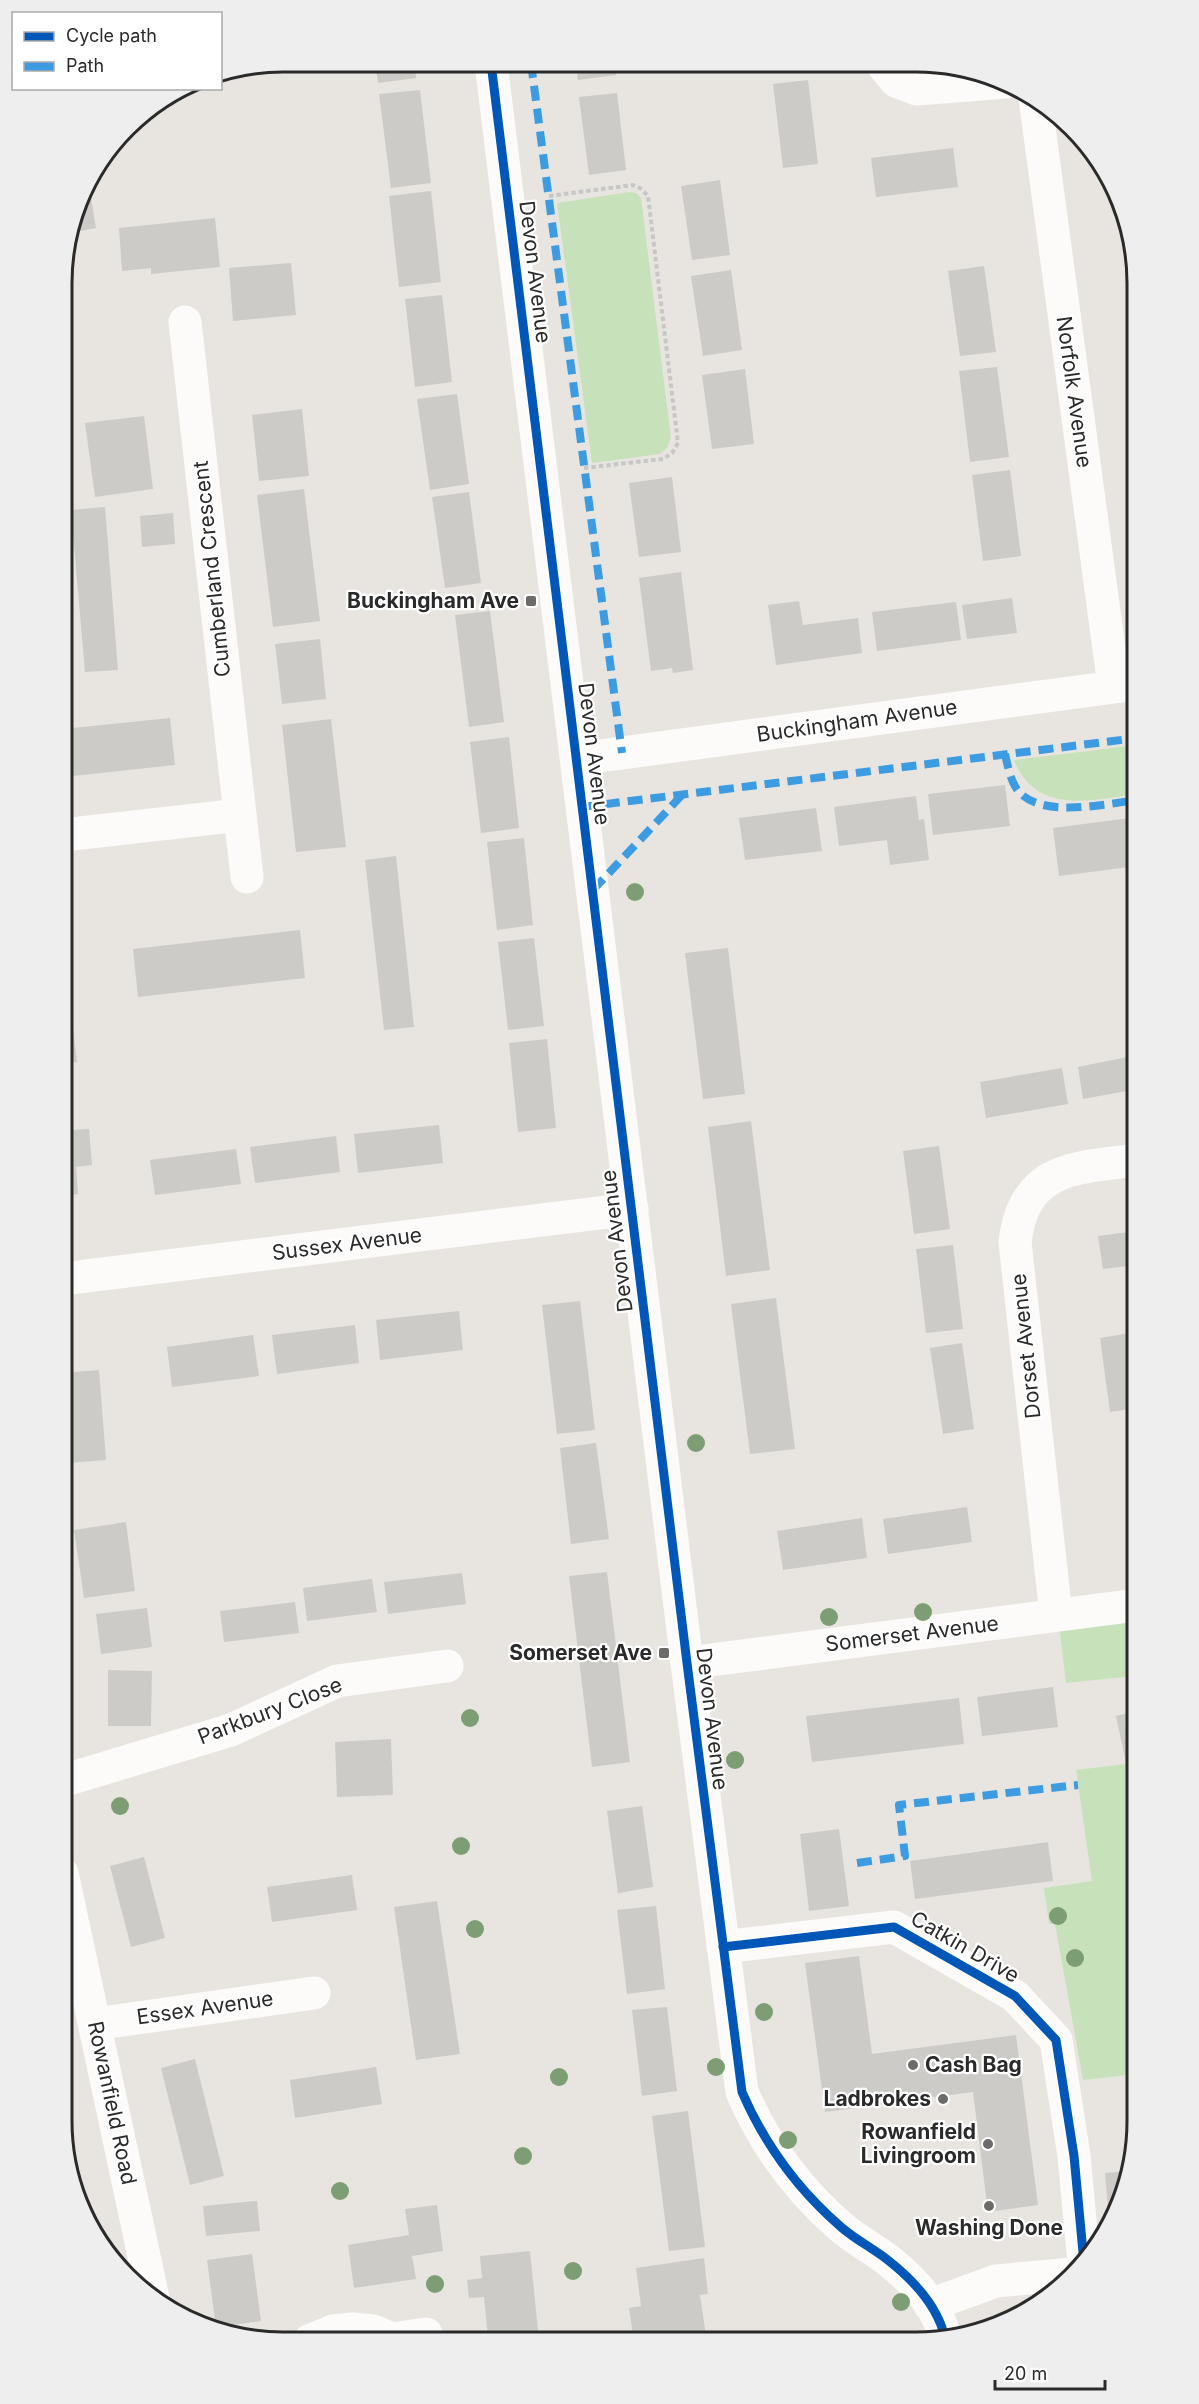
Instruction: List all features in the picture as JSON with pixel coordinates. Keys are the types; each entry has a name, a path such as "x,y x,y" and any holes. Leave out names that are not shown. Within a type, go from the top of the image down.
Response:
{"street":[{"name":"Devon Avenue","path":"492,72 742,2092 770,2148 790,2176 841,2227 908,2277 930,2305 942,2330"},
{"path":"889,72 896,81 917,89 986,84"},
{"name":"Norfolk Avenue","path":"1037,111 1126,685"},
{"name":"Cumberland Crescent","path":"185,322 247,877"},
{"name":"Buckingham Avenue","path":"577,759 1126,685"},
{"path":"72,834 240,815"},
{"name":"Dorset Avenue","path":"1056,1615 1015,1242 1017,1225 1022,1209 1031,1196 1054,1176 1069,1169 1127,1161"},
{"name":"Sussex Avenue","path":"72,1278 632,1209"},
{"name":"Somerset Avenue","path":"687,1662 1127,1606"},
{"name":"Parkbury Close","path":"72,1777 231,1730 337,1681 447,1666"},
{"name":"Rowanfield Road","path":"72,1917 150,2285"},
{"name":"Catkin Drive","path":"723,1947 894,1927 1015,1996 1056,2040 1074,2156 1083,2249"},
{"name":"Essex Avenue","path":"96,2024 315,1993"},
{"path":"930,2305 996,2281 1060,2275"},
{"path":"331,2332 352,2329 375,2332"}],"path":[{"path":"549,196 633,185 648,196 678,443 672,453 663,459 584,468"}],"green space":[{"path":"629,192 636,193 641,198 671,438 667,448 660,454 592,463 557,203"},
{"path":"1127,746 1127,795 1084,801 1051,797 1036,790 1024,778 1014,760"},
{"path":"1127,1606 1127,1677 1066,1683 1058,1615"},
{"path":"1126,1764 1127,1769 1127,2075 1083,2080 1055,1924 1049,1924 1044,1888 1092,1881 1076,1770"}],"building":[{"path":"376,72 416,72 416,78 378,83"},
{"path":"577,72 616,72 616,75 578,80"},
{"path":"808,80 818,164 783,168 773,84"},
{"path":"420,90 431,183 391,188 379,94"},
{"path":"617,93 626,170 589,175 579,97"},
{"path":"953,148 958,187 876,197 871,158"},
{"path":"720,180 730,255 692,260 681,186"},
{"path":"431,191 441,282 399,287 389,196"},
{"path":"91,196 96,228 78,231"},
{"path":"215,218 220,267 151,274 151,268 122,271 119,228"},
{"path":"291,263 296,315 233,321 229,268"},
{"path":"984,266 996,352 960,356 948,271"},
{"path":"731,270 742,350 703,356 691,276"},
{"path":"442,295 452,382 415,387 405,299"},
{"path":"997,367 1009,457 970,462 959,371"},
{"path":"745,369 754,444 712,449 702,375"},
{"path":"457,394 469,484 430,490 417,399"},
{"path":"302,409 309,476 259,481 252,415"},
{"path":"144,416 153,489 95,497 85,423"},
{"path":"1010,470 1021,556 983,561 972,475"},
{"path":"672,477 681,552 639,557 629,483"},
{"path":"304,489 320,621 273,627 257,495"},
{"path":"469,492 481,583 445,588 432,497"},
{"path":"105,507 118,670 85,672 72,510"},
{"path":"173,513 175,544 142,547 140,516"},
{"path":"681,572 693,670 673,673 672,668 651,671 639,578"},
{"path":"1012,598 1017,633 967,639 962,605"},
{"path":"799,601 803,625 858,618 862,653 776,665 768,605"},
{"path":"956,602 961,640 877,651 872,612"},
{"path":"490,611 504,722 469,727 455,615"},
{"path":"320,639 326,699 282,704 275,644"},
{"path":"170,718 175,765 72,776 72,728"},
{"path":"331,719 346,847 296,852 282,725"},
{"path":"509,737 519,828 481,833 470,742"},
{"path":"1005,785 1010,826 933,835 928,794"},
{"path":"916,796 919,820 924,819 929,860 890,865 887,840 839,846 834,807"},
{"path":"816,808 822,851 745,860 739,818"},
{"path":"1127,818 1127,867 1059,876 1053,828"},
{"path":"524,838 533,925 497,930 487,842"},
{"path":"396,856 414,1027 384,1030 365,860"},
{"path":"300,930 305,978 138,997 133,949"},
{"path":"534,938 544,1026 508,1030 498,942"},
{"path":"728,948 745,1094 703,1099 685,953"},
{"path":"72,1019 77,1062 72,1062"},
{"path":"547,1039 556,1128 518,1132 509,1043"},
{"path":"1127,1057 1127,1091 1083,1099 1078,1067"},
{"path":"1062,1068 1068,1104 986,1118 980,1082"},
{"path":"751,1121 770,1270 726,1276 708,1127"},
{"path":"439,1125 443,1163 358,1173 354,1134"},
{"path":"89,1129 92,1165 76,1167 78,1194 72,1195 72,1130"},
{"path":"336,1136 340,1172 255,1183 250,1147"},
{"path":"939,1146 950,1229 914,1234 903,1151"},
{"path":"236,1149 241,1184 155,1195 150,1160"},
{"path":"1127,1232 1127,1266 1103,1269 1098,1236"},
{"path":"953,1245 963,1329 926,1333 916,1249"},
{"path":"776,1298 795,1449 750,1454 731,1304"},
{"path":"580,1301 595,1430 557,1434 542,1305"},
{"path":"459,1311 463,1350 380,1360 376,1320"},
{"path":"355,1325 359,1363 277,1374 272,1335"},
{"path":"1127,1334 1127,1409 1110,1412 1100,1338"},
{"path":"253,1335 259,1376 172,1387 167,1347"},
{"path":"962,1343 974,1429 943,1434 930,1348"},
{"path":"99,1370 106,1460 72,1463 72,1372"},
{"path":"596,1443 609,1539 571,1544 560,1448"},
{"path":"967,1507 972,1542 888,1554 883,1519"},
{"path":"862,1518 867,1558 783,1570 777,1531"},
{"path":"126,1522 135,1591 84,1598 74,1530"},
{"path":"607,1572 630,1762 592,1767 569,1576"},
{"path":"462,1573 466,1604 388,1614 384,1582"},
{"path":"372,1579 377,1612 307,1621 303,1588"},
{"path":"295,1602 299,1633 224,1642 220,1611"},
{"path":"147,1608 152,1647 101,1654 96,1614"},
{"path":"108,1670 152,1671 151,1726 108,1726"},
{"path":"1053,1687 1058,1727 982,1736 977,1697"},
{"path":"959,1698 964,1744 812,1762 806,1716"},
{"path":"1127,1713 1127,1768 1116,1716"},
{"path":"391,1739 393,1795 337,1797 335,1742"},
{"path":"642,1806 653,1887 618,1893 607,1811"},
{"path":"839,1829 849,1906 809,1911 800,1834"},
{"path":"1048,1842 1053,1881 915,1899 910,1861"},
{"path":"144,1857 165,1938 131,1947 110,1866"},
{"path":"352,1875 357,1910 272,1922 267,1887"},
{"path":"437,1901 460,2054 416,2060 394,1907"},
{"path":"656,1906 665,1989 627,1994 617,1910"},
{"path":"859,1956 872,2054 1016,2035 1038,2205 988,2212 973,2092 825,2112 805,1963"},
{"path":"667,2007 677,2091 642,2096 632,2010"},
{"path":"195,2059 224,2176 190,2185 161,2068"},
{"path":"376,2067 382,2104 295,2118 290,2080"},
{"path":"688,2111 705,2247 669,2251 652,2116"},
{"path":"1121,2172 1108,2208 1105,2173"},
{"path":"257,2201 260,2231 206,2236 203,2206"},
{"path":"437,2205 443,2251 412,2256 416,2279 354,2288 348,2245 409,2235 405,2209"},
{"path":"530,2251 538,2332 488,2332 484,2297 469,2298 467,2280 482,2278 480,2256"},
{"path":"252,2254 261,2321 229,2325 215,2321 207,2260"},
{"path":"704,2258 708,2294 700,2295 706,2332 633,2332 629,2308 641,2306 636,2268"}],"marked path":[{"path":"532,72 622,753"},
{"path":"582,807 1127,739"},
{"path":"1005,754 1014,785 1031,801 1060,807 1127,801"},
{"path":"593,890 682,795"},
{"path":"857,1863 905,1856 899,1805 1078,1785"}],"cycle path":[{"path":"492,72 687,1663 742,2092 761,2130 796,2182 841,2227 889,2261 907,2277 931,2305 943,2330"},
{"path":"723,1947 894,1927 1015,1996 1056,2040 1074,2156 1083,2249"}],"place":[{"name":"Buckingham Ave","path":"531,601"},
{"name":"Somerset Ave","path":"664,1653"},
{"name":"Cash Bag","path":"913,2065"},
{"name":"Ladbrokes","path":"943,2099"},
{"name":"Rowanfield Livingroom","path":"988,2144"},
{"name":"Washing Done","path":"989,2206"}]}
